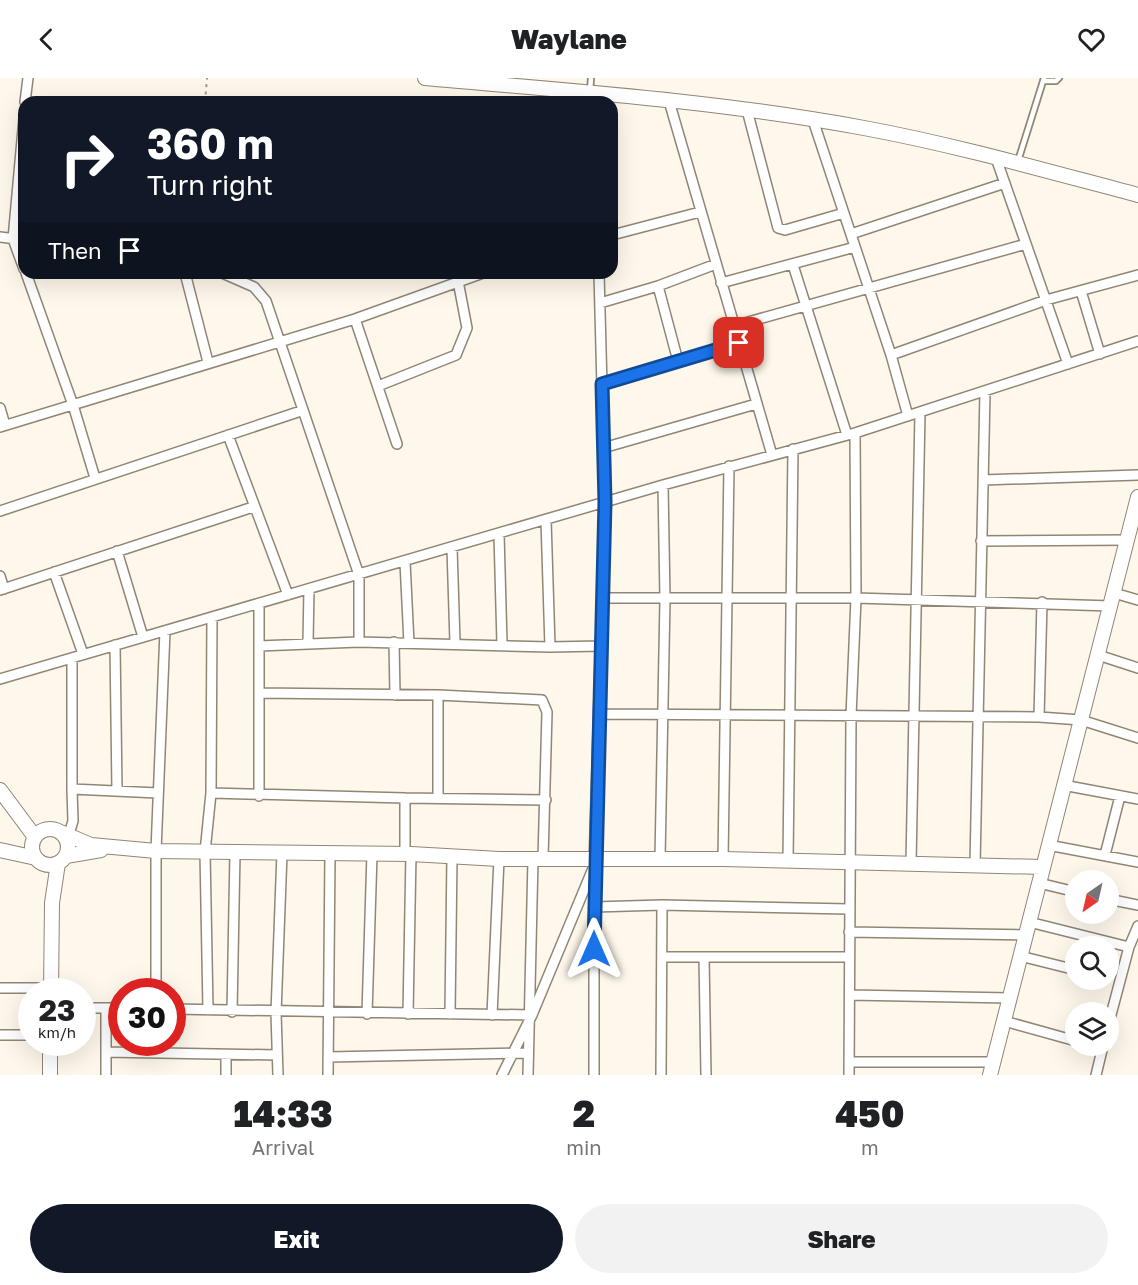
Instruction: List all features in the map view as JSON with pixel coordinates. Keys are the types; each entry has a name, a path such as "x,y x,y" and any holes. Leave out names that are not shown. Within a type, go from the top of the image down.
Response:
{"street":[{"path":"26,96 28,78"},
{"path":"425,78 563,96"},
{"path":"576,96 590,93 669,101 864,128 1017,163 1138,195"},
{"path":"669,101 772,455"},
{"path":"747,110 778,228 785,230 844,213"},
{"path":"813,120 891,355 908,416"},
{"path":"996,158 1068,364"},
{"path":"18,183 13,238 18,252"},
{"path":"851,234 1005,183"},
{"path":"618,233 700,212"},
{"path":"0,237 18,239"},
{"path":"734,326 1026,244"},
{"path":"721,283 794,266 855,247"},
{"path":"600,303 658,286 716,264"},
{"path":"794,266 804,307 851,434 856,598 851,716 849,1075"},
{"path":"891,355 1046,300 1138,275"},
{"path":"28,279 73,405 95,478"},
{"path":"187,279 208,362"},
{"path":"234,279 260,292 359,575 359,642"},
{"path":"0,408 3,426 355,319 464,279"},
{"path":"594,1075 594,863 605,502 599,279"},
{"path":"378,386 456,355 467,328 458,281"},
{"path":"658,286 678,361"},
{"path":"1081,291 1100,354"},
{"path":"355,319 398,444"},
{"path":"0,678 729,466 851,434 1138,341"},
{"path":"602,384 739,343"},
{"path":"975,865 985,392"},
{"path":"603,448 756,404"},
{"path":"0,511 301,411"},
{"path":"911,863 920,413"},
{"path":"228,435 253,507 288,595"},
{"path":"788,861 789,600 794,449"},
{"path":"723,859 729,466"},
{"path":"983,480 1138,476"},
{"path":"660,859 665,598 663,485"},
{"path":"849,1062 992,1069 1063,785 1132,536 1138,497"},
{"path":"0,576 2,589 253,507"},
{"path":"546,520 550,647"},
{"path":"500,534 502,644"},
{"path":"981,541 1132,536"},
{"path":"452,548 455,643"},
{"path":"117,551 143,637"},
{"path":"405,562 409,643"},
{"path":"54,572 83,654"},
{"path":"308,642 309,589"},
{"path":"602,598 727,600 856,598 980,602 1138,600"},
{"path":"1039,717 1042,602"},
{"path":"259,604 259,796"},
{"path":"208,1010 205,852 211,793 212,617"},
{"path":"156,978 156,851 165,631"},
{"path":"259,646 308,642 394,642 550,647 601,646"},
{"path":"394,642 395,695"},
{"path":"115,645 117,791"},
{"path":"1098,655 1138,668"},
{"path":"4,850 48,835 72,822 72,658"},
{"path":"259,693 438,695 542,700 547,712 546,800 538,859 528,1075"},
{"path":"438,695 438,798"},
{"path":"600,714 1039,717 1081,720 1138,738"},
{"path":"1063,785 1138,800"},
{"path":"72,789 158,792"},
{"path":"0,790 20,814 48,835 67,843 51,860 51,978"},
{"path":"211,793 259,796 546,800"},
{"path":"1105,855 1120,796"},
{"path":"405,798 408,854 408,1014"},
{"path":"48,835 109,848 156,851 408,854 594,863 660,859 723,859 1042,867"},
{"path":"48,835 33,852 51,860"},
{"path":"1048,845 1138,862"},
{"path":"4,850 51,860 109,848"},
{"path":"232,1012 235,852"},
{"path":"278,1075 276,1013 282,853"},
{"path":"328,1075 330,853"},
{"path":"367,1014 372,854"},
{"path":"450,1014 452,856"},
{"path":"492,1015 499,859"},
{"path":"502,1075 531,1015 594,863"},
{"path":"1039,883 1065,889"},
{"path":"1119,901 1138,905"},
{"path":"594,907 662,905 849,909"},
{"path":"661,1075 662,905"},
{"path":"1114,1002 1129,947 1138,926"},
{"path":"849,932 1027,928 1129,947"},
{"path":"1020,956 1065,967"},
{"path":"662,957 849,957"},
{"path":"704,957 706,1075"},
{"path":"0,988 18,989"},
{"path":"850,995 1010,998"},
{"path":"96,1008 106,1008 106,1075"},
{"path":"186,1009 276,1013 531,1015"},
{"path":"1004,1021 1065,1038"},
{"path":"0,1035 18,1035"},
{"path":"106,1052 278,1056"},
{"path":"328,1057 528,1053"},
{"path":"50,1056 50,1075"},
{"path":"226,1056 226,1075"},
{"path":"1096,1075 1099,1056"}],"lane":[{"path":"590,93 591,78"},
{"path":"1017,163 1044,80 1056,81 1059,78"}],"path":[{"path":"206,96 207,78"}],"route":[{"path":"594,949 594,859 605,502 602,384 739,343"}]}
